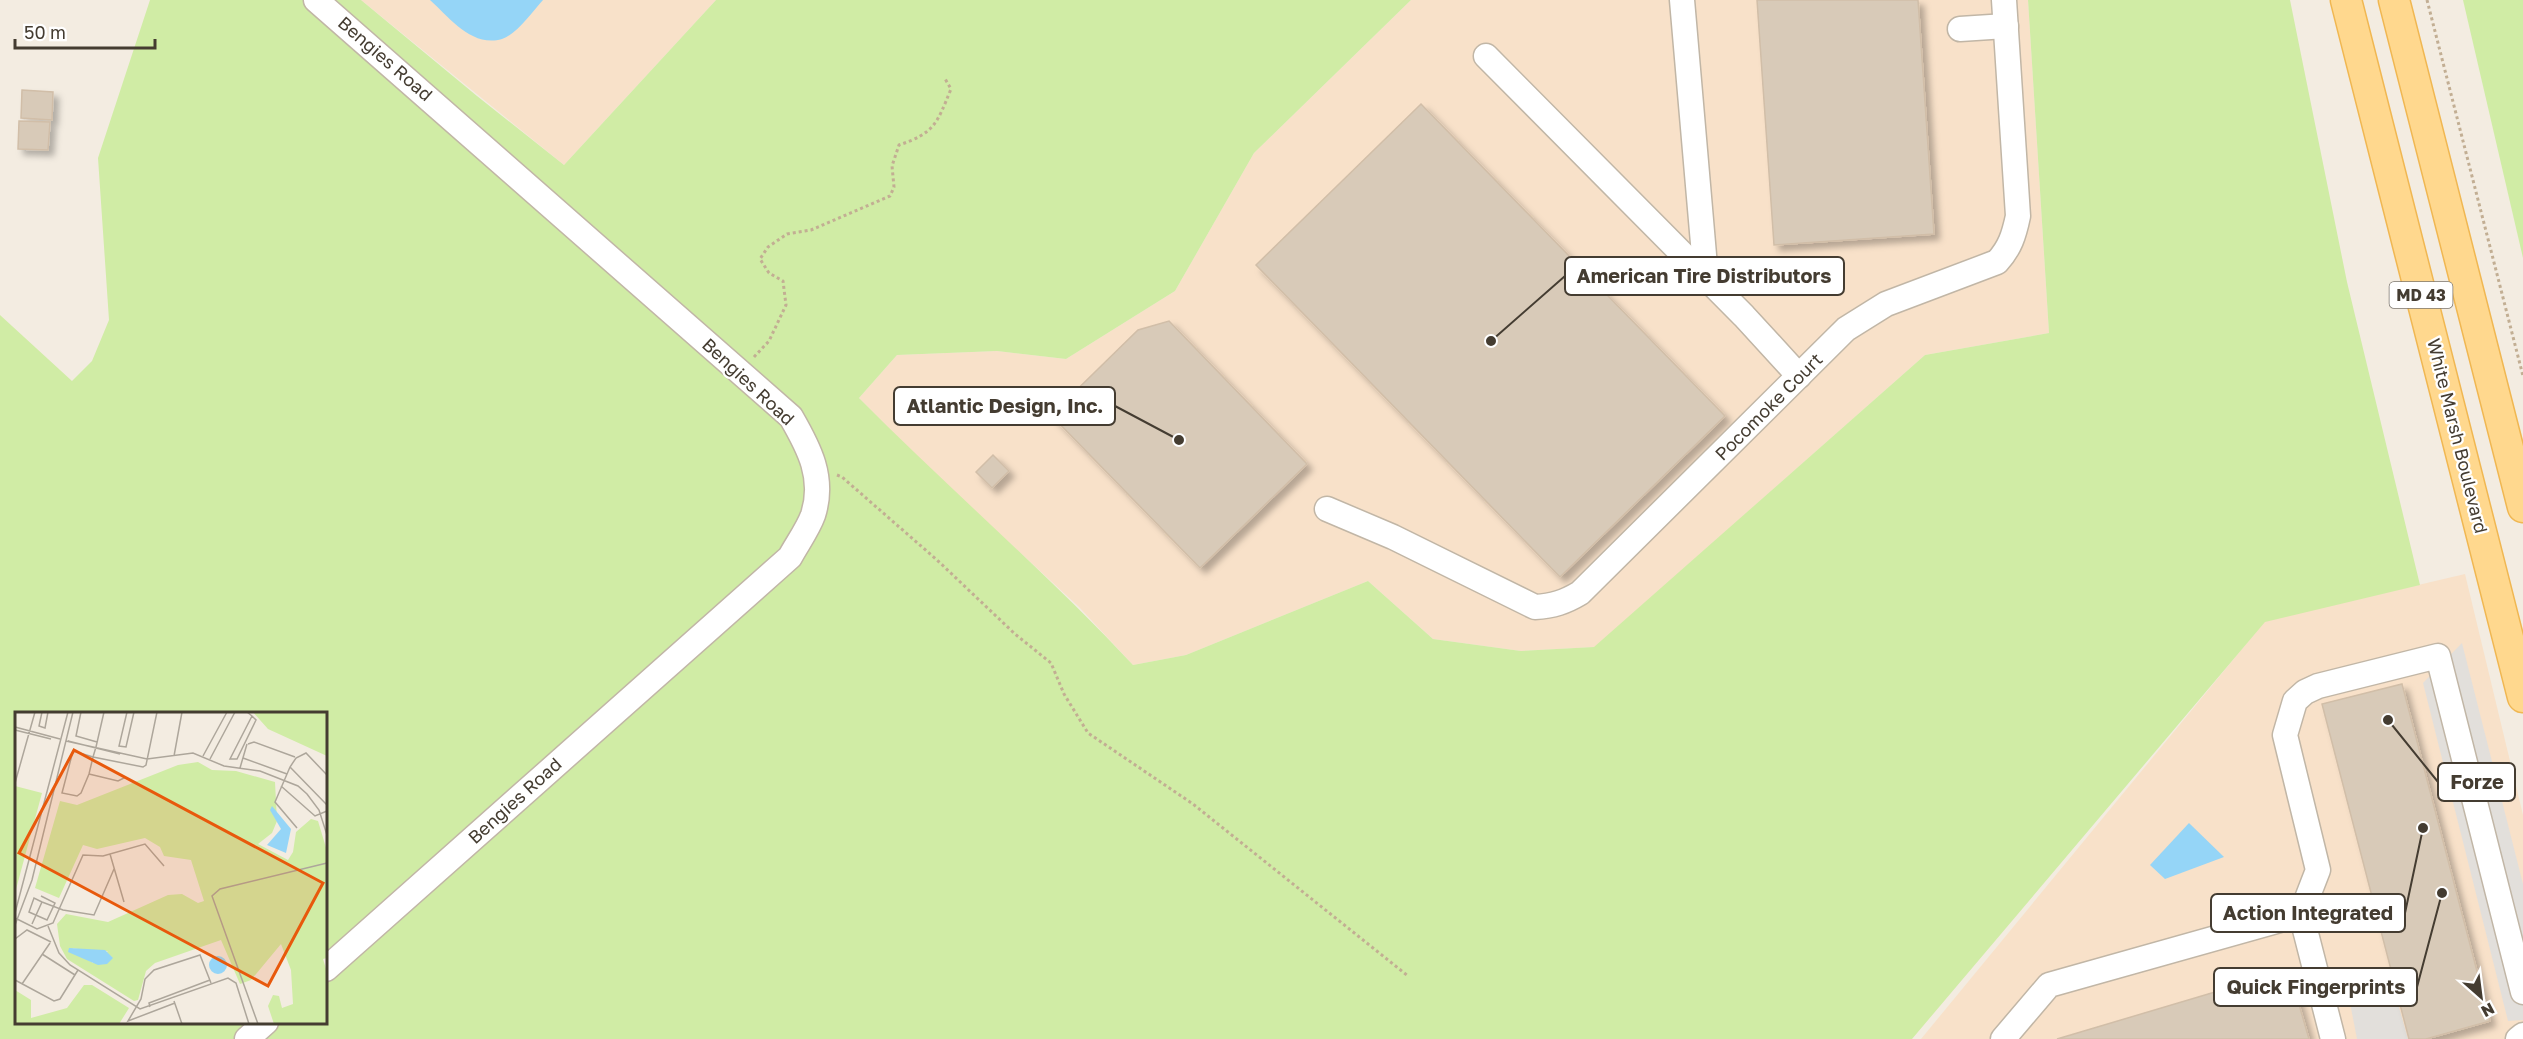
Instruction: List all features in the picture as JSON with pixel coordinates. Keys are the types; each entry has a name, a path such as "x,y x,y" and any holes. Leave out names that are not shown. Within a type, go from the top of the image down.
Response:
{"main road":[{"name":"White Marsh Boulevard","path":"2346,0 2523,697"},
{"name":"MD 43","path":"2394,0 2523,507"},
{"path":"2496,590 2523,656"}],"street":[{"name":"Bengies Road","path":"316,0 791,417 808,446 818,471 813,515 790,557 327,968"},
{"path":"1682,0 1706,278"},
{"name":"Pocomoke Court","path":"1327,509 1393,537 1535,607 1566,602 1596,579 1845,329 1886,304 1997,262 2008,249 2014,236 2018,216 2004,0"},
{"path":"1960,29 2006,26"},
{"path":"1486,56 1706,278 1799,376"},
{"path":"2333,1039 2301,914 2318,870 2285,735 2295,701 2305,692 2318,686 2438,656 2523,992"},
{"path":"2003,1039 2049,985 2301,914"},
{"path":"247,1039 265,1024"},
{"path":"2518,1039 2523,1035"}],"path":[{"path":"2427,0 2523,376"},
{"path":"740,372 770,341 786,305 783,281 769,273 760,259 768,247 787,234 811,230 890,196 894,187 892,166 899,145 921,138 937,123 951,89 944,76"},
{"path":"818,471 842,477 937,560 1015,634 1051,663 1064,694 1088,733 1193,804 1408,976"}],"shaded area":[{"path":"361,0 716,0 564,165"},
{"path":"1411,0 2028,0 2049,333 1925,355 1595,647 1521,651 1433,639 1368,581 1186,655 1133,665 1079,607 923,463 859,398 897,355 997,351 1066,359 1175,291 1254,153"},
{"path":"2465,574 2523,815 2523,1039 1921,1039 2265,621"},
{"path":"2462,643 2523,884 2523,1020 2508,1021 2423,683"},
{"path":"2390,976 2408,1039 2357,1039 2345,977"}],"green space":[{"path":"150,0 361,0 564,165 716,0 1411,0 1254,153 1175,291 1066,359 997,351 897,355 859,398 1066,597 1133,665 1186,655 1368,581 1433,639 1521,651 1594,647 1925,355 2049,333 2028,0 2290,0 2347,282 2420,585 2265,622 1912,1039 0,1039 0,315 72,381 92,361 109,320 98,158"},
{"path":"2463,0 2523,0 2523,258"}],"water":[{"path":"430,0 543,0 508,36 491,41 471,35 462,29"},
{"path":"2189,823 2224,857 2165,879 2150,865"}],"building":[{"path":"1757,0 1918,0 1934,234 1774,245"},
{"path":"22,90 53,92 52,120 21,118"},
{"path":"1421,104 1725,416 1560,577 1256,265"},
{"path":"19,121 50,122 48,150 18,149"},
{"path":"1169,321 1307,464 1200,568 1051,415 1138,330"},
{"path":"993,455 1009,471 992,488 976,472"},
{"path":"2402,684 2490,1021 2426,1039 2409,1039 2322,704"},
{"path":"2289,970 2309,1039 2057,1039"}],"place":[{"name":"American Tire Distributors","path":"1491,341"},
{"name":"Atlantic Design, Inc.","path":"1179,440"},
{"name":"Forze","path":"2388,720"},
{"name":"Action Integrated","path":"2423,828"},
{"name":"Quick Fingerprints","path":"2442,893"}]}
